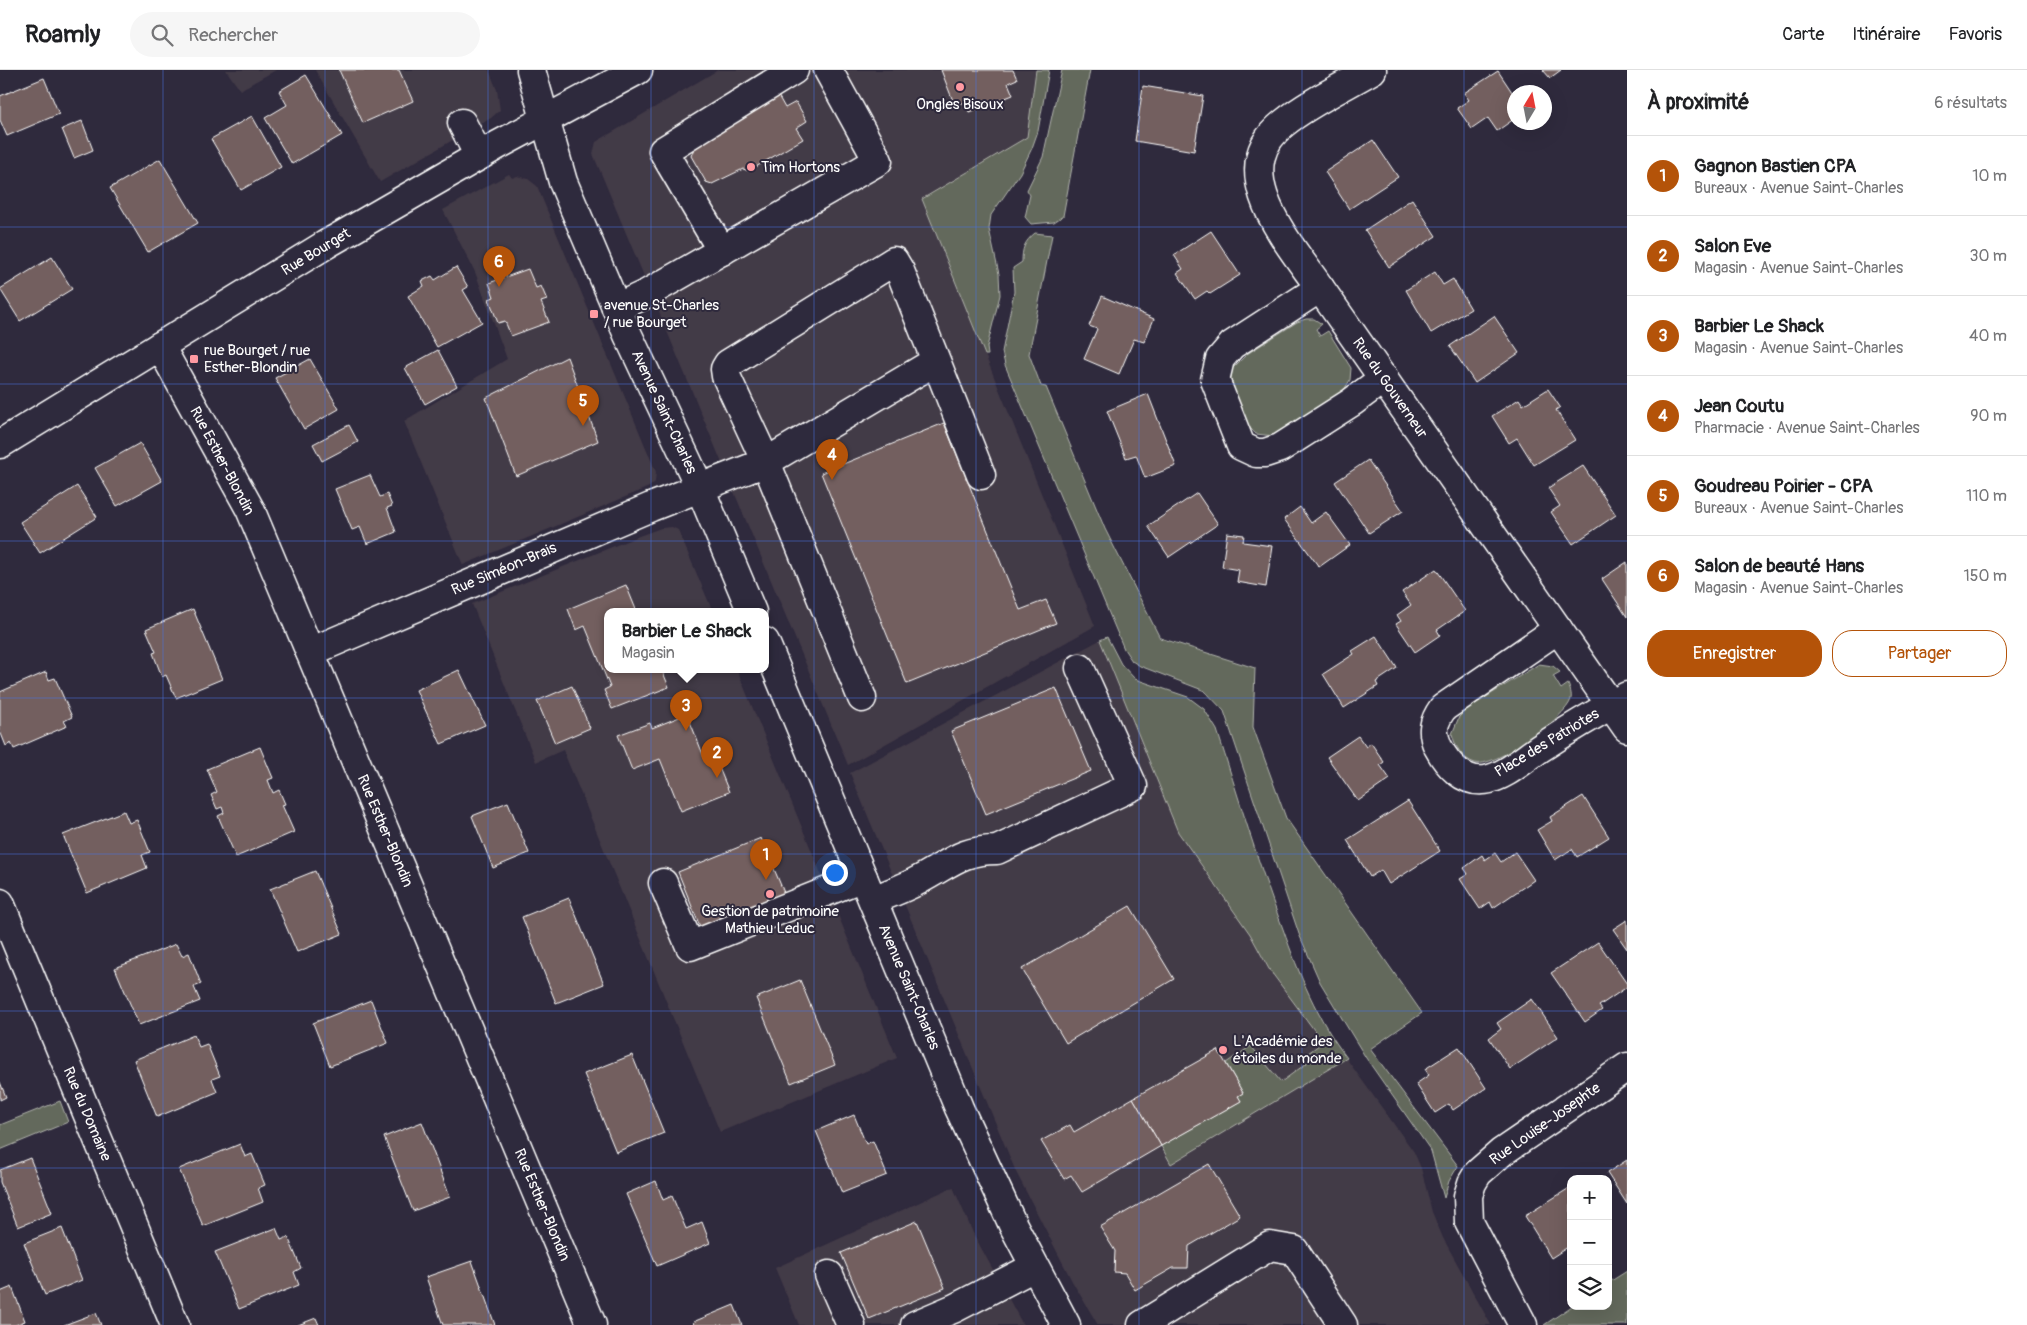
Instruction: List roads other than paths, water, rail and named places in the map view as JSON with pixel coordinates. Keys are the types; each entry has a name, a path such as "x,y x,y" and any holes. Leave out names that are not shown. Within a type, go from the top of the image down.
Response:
{"street":[{"name":"Avenue Saint-Charles","path":"531,70 563,182 616,308 700,488 750,608"},
{"name":"Rue Bourget","path":"0,444 326,245 479,156 638,70"},
{"path":"722,251 663,151 794,70"},
{"path":"616,308 648,293 878,161 828,70"},
{"name":"Rue du Gouverneur","path":"1372,70 1283,123 1265,143 1261,155 1260,187 1263,201 1272,218 1320,288 1558,629 1619,700 1627,728"},
{"path":"462,123 479,156"},
{"path":"862,698 766,462 726,376 725,369 728,364 894,262 900,271 982,475"},
{"path":"1320,288 1232,345 1220,359 1216,380 1241,446 1256,453 1266,453 1280,448 1352,402 1384,378"},
{"name":"Rue Esther-Blondin","path":"160,346 242,492 592,1325"},
{"name":"Rue Siméon-Brais","path":"310,652 766,462 936,361"},
{"name":"Place des Patriotes","path":"1558,629 1443,708 1433,727 1434,738 1453,768 1467,778 1476,780 1494,777 1619,700"},
{"name":"Avenue Saint-Charles","path":"769,652 959,1108 1034,1267 1066,1325"},
{"path":"663,883 690,946 868,888 920,880 950,860 977,850 997,850 1133,786 1080,668"},
{"name":"Rue du Domaine","path":"0,903 175,1325"},
{"name":"Rue Louise-Josephte","path":"1523,1325 1469,1222 1468,1196 1472,1184 1478,1173 1502,1152 1627,1067"},
{"path":"1142,1325 1270,1246 1294,1250 1343,1325"},
{"path":"915,1325 955,1308 1034,1267"},
{"path":"829,1275 851,1325"}],"place":[{"name":"Ongles Bisoux","path":"960,87"},
{"name":"Tim Hortons","path":"751,167"},
{"name":"Salon de beauté Hans","path":"499,287"},
{"name":"avenue St-Charles / rue Bourget","path":"594,314"},
{"name":"rue Bourget / rue Esther-Blondin","path":"194,359"},
{"name":"Goudreau Poirier - CPA","path":"583,426"},
{"name":"Jean Coutu","path":"832,480"},
{"name":"Barbier Le Shack","path":"686,731"},
{"name":"Salon Eve","path":"717,778"},
{"name":"Gagnon Bastien CPA","path":"766,880"},
{"name":"Gestion de patrimoine Mathieu Leduc","path":"770,894"},
{"name":"L'Académie des étoiles du monde","path":"1223,1050"}]}
